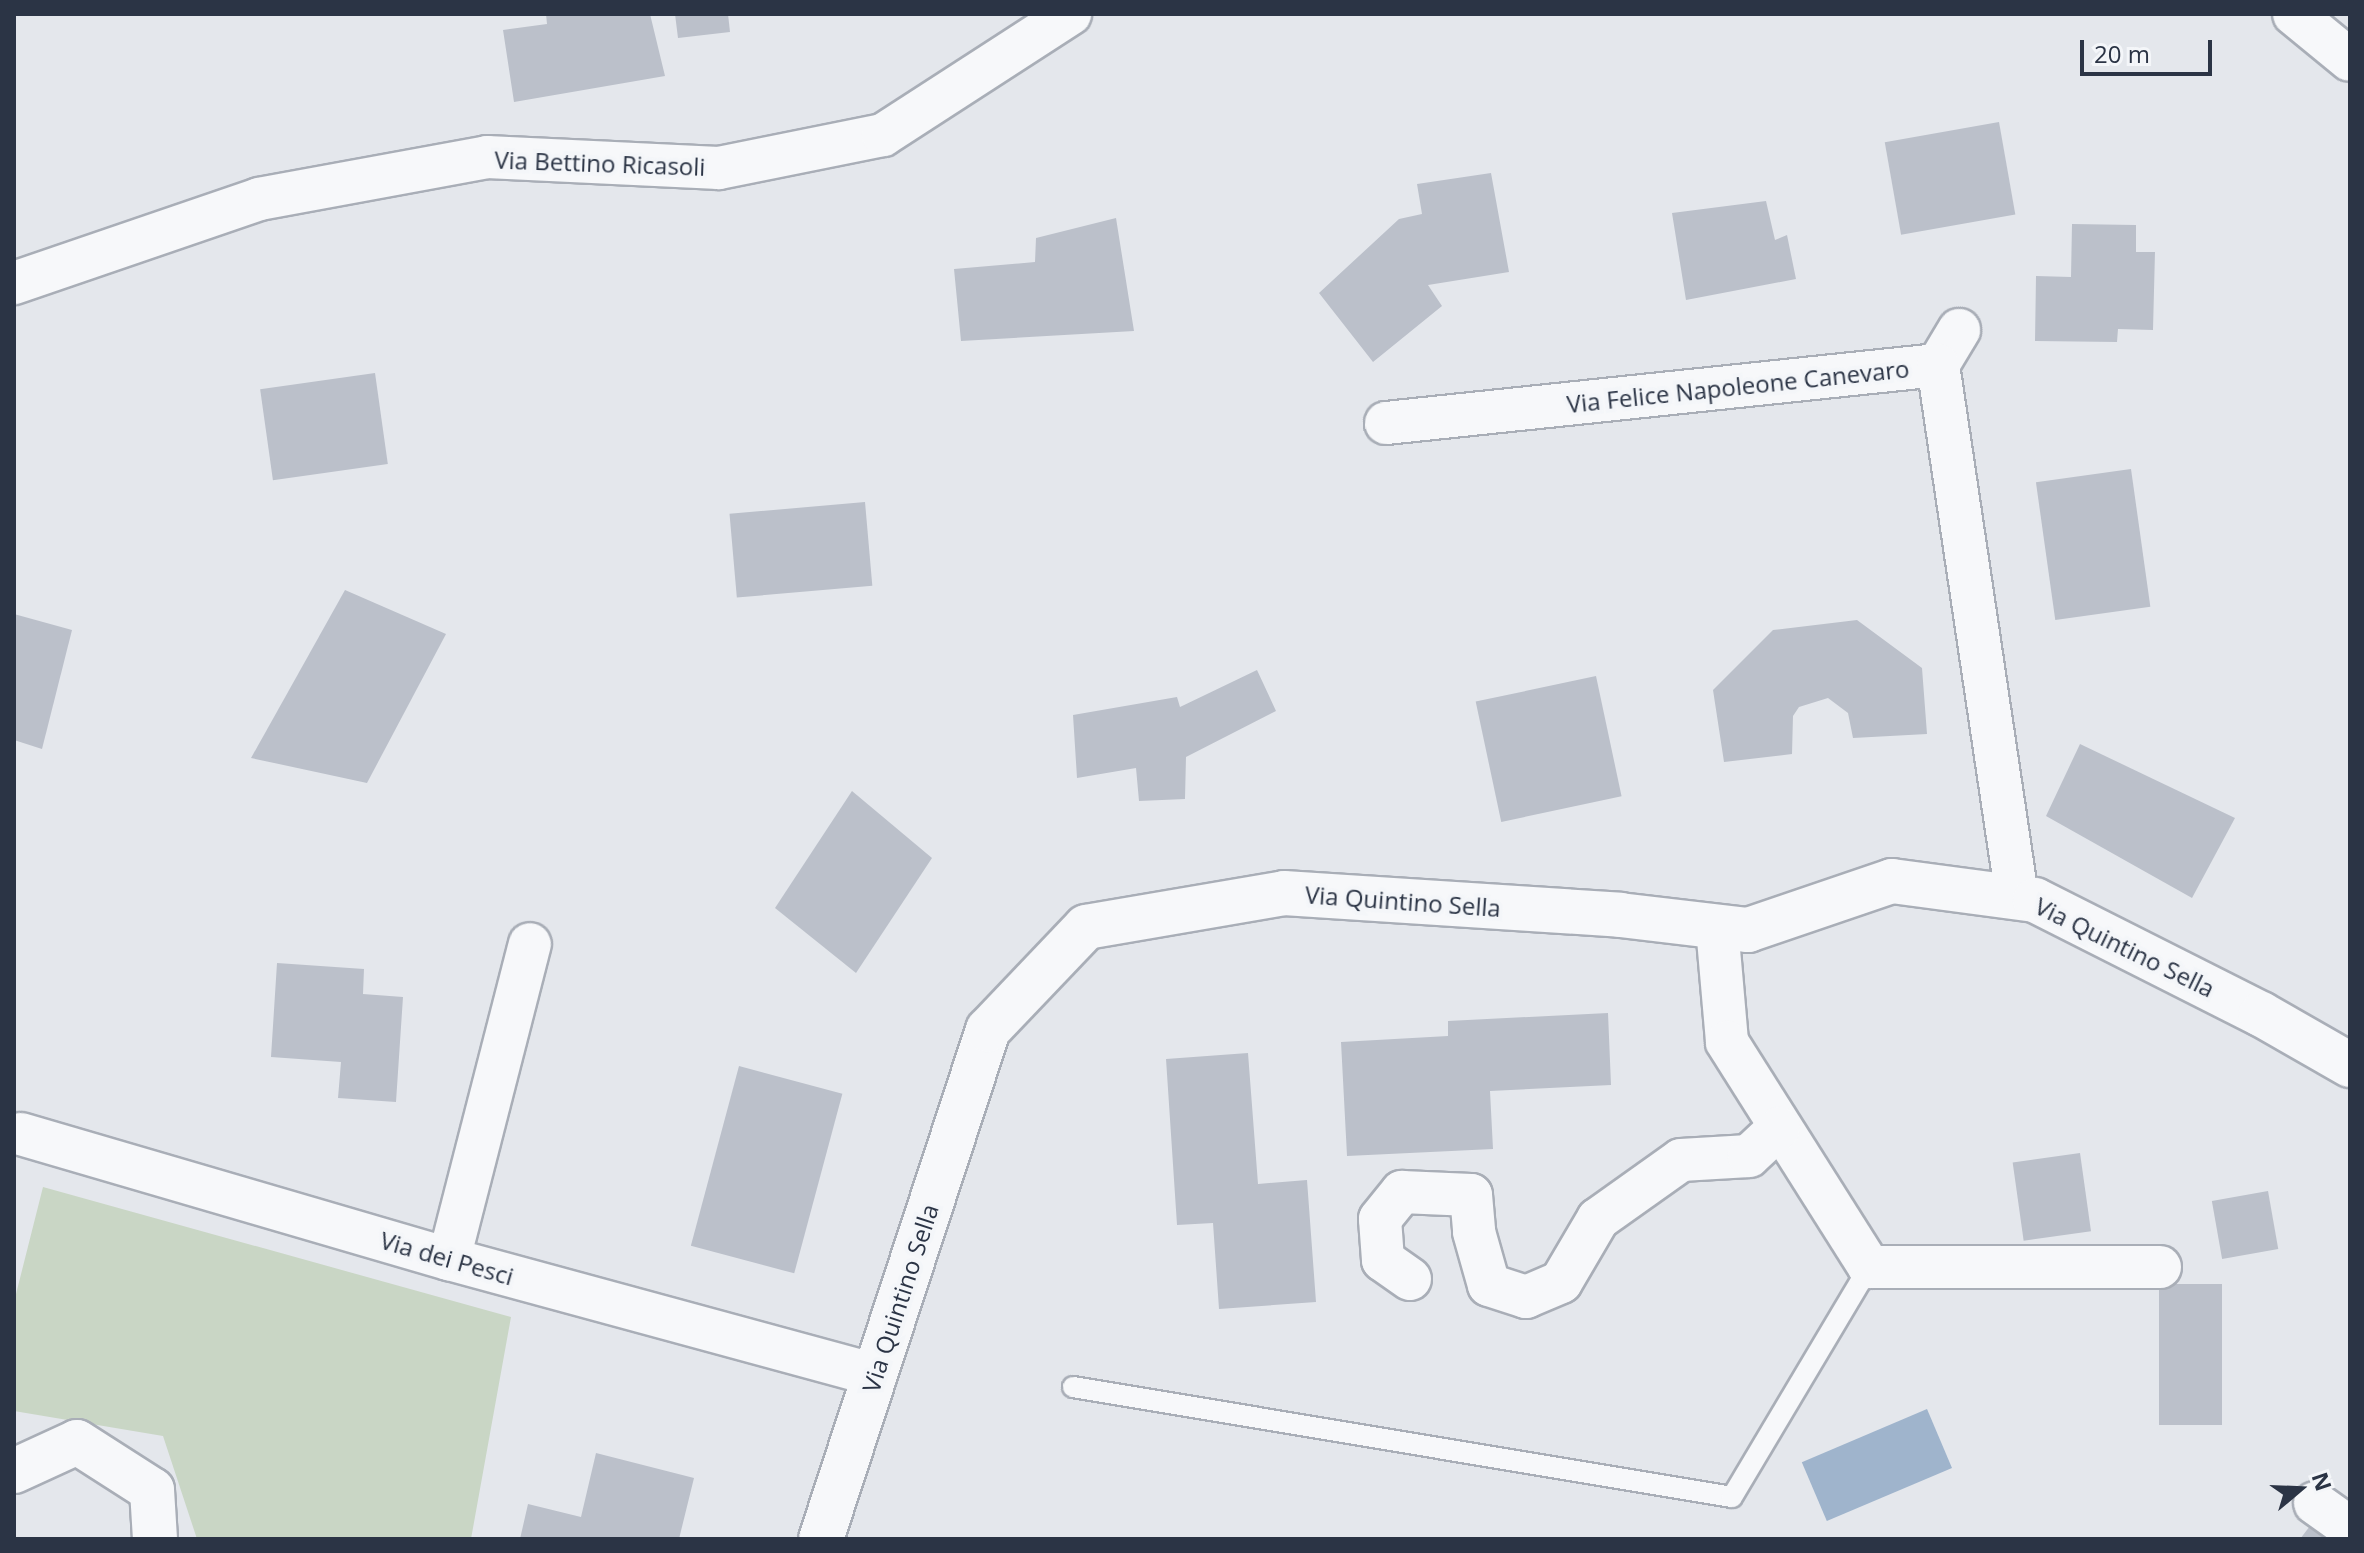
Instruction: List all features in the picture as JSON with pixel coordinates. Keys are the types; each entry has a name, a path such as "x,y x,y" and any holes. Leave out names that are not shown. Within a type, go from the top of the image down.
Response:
{"street":[{"path":"2294,14 2350,60"},
{"name":"Via Bettino Ricasoli","path":"14,283 259,199 487,157 719,168 883,135 1065,19"},
{"path":"1938,365 1959,330"},
{"name":"Via Felice Napoleone Canevaro","path":"1386,423 1938,365 2017,897"},
{"name":"Via Quintino Sella","path":"821,1539 988,1030 1086,927 1284,893 1620,915 1748,930 1892,881 2035,900 2261,1014 2350,1065"},
{"path":"1717,927 1727,1042 1869,1267 2160,1267"},
{"path":"449,1259 530,944"},
{"path":"1410,1279 1383,1260 1380,1219 1402,1192 1471,1195 1474,1232 1489,1285 1526,1297 1561,1282 1598,1219 1681,1160 1749,1156 1779,1128"},
{"name":"Via dei Pesci","path":"21,1134 449,1259 875,1375"},
{"path":"14,1471 77,1442 152,1490 155,1539"},
{"path":"2315,1503 2350,1528"}],"lane":[{"path":"1073,1387 1732,1497 1869,1267"}],"green space":[{"path":"43,1187 511,1317 471,1539 197,1539 163,1436 14,1411 14,1302"}],"water":[{"path":"1927,1409 1952,1468 1827,1521 1802,1462"}],"building":[{"path":"546,14 650,14 665,76 514,102 503,30 547,24"},
{"path":"675,14 728,14 730,32 678,38"},
{"path":"1999,122 2015,215 1901,235 1885,142"},
{"path":"1491,173 1509,272 1428,285 1442,306 1373,362 1319,293 1399,219 1422,214 1417,184"},
{"path":"1766,201 1775,240 1787,235 1796,279 1686,300 1672,213"},
{"path":"1116,218 1134,331 961,341 954,269 1035,262 1036,238"},
{"path":"2072,224 2136,225 2136,252 2155,252 2153,330 2118,329 2117,342 2035,341 2036,276 2071,277"},
{"path":"375,373 388,464 273,480 260,389"},
{"path":"2131,469 2150,607 2055,620 2036,482"},
{"path":"865,502 872,586 737,598 730,514"},
{"path":"345,590 446,634 367,783 251,758"},
{"path":"14,614 72,630 42,749 14,740"},
{"path":"1857,620 1922,668 1927,734 1853,738 1848,713 1828,698 1799,707 1793,716 1792,754 1724,762 1713,690 1773,630"},
{"path":"1257,670 1276,711 1186,757 1185,799 1139,801 1136,768 1077,778 1073,715 1177,697 1180,707"},
{"path":"1596,676 1622,796 1501,822 1476,702"},
{"path":"2080,744 2235,818 2192,898 2046,816"},
{"path":"852,791 932,858 856,973 775,908"},
{"path":"277,963 364,969 363,994 403,997 396,1102 338,1098 341,1062 271,1057"},
{"path":"1608,1013 1611,1085 1490,1091 1493,1149 1347,1156 1341,1042 1448,1036 1448,1021"},
{"path":"1248,1053 1258,1184 1307,1180 1316,1302 1219,1309 1213,1223 1177,1225 1166,1059"},
{"path":"739,1066 842,1094 794,1273 691,1246"},
{"path":"2080,1153 2091,1231 2024,1241 2013,1162"},
{"path":"2268,1191 2278,1249 2222,1259 2212,1201"},
{"path":"2159,1284 2222,1284 2222,1425 2159,1425"},
{"path":"596,1453 694,1478 679,1539 520,1539 528,1504 581,1517"},
{"path":"2310,1526 2328,1539 2300,1539"}]}
